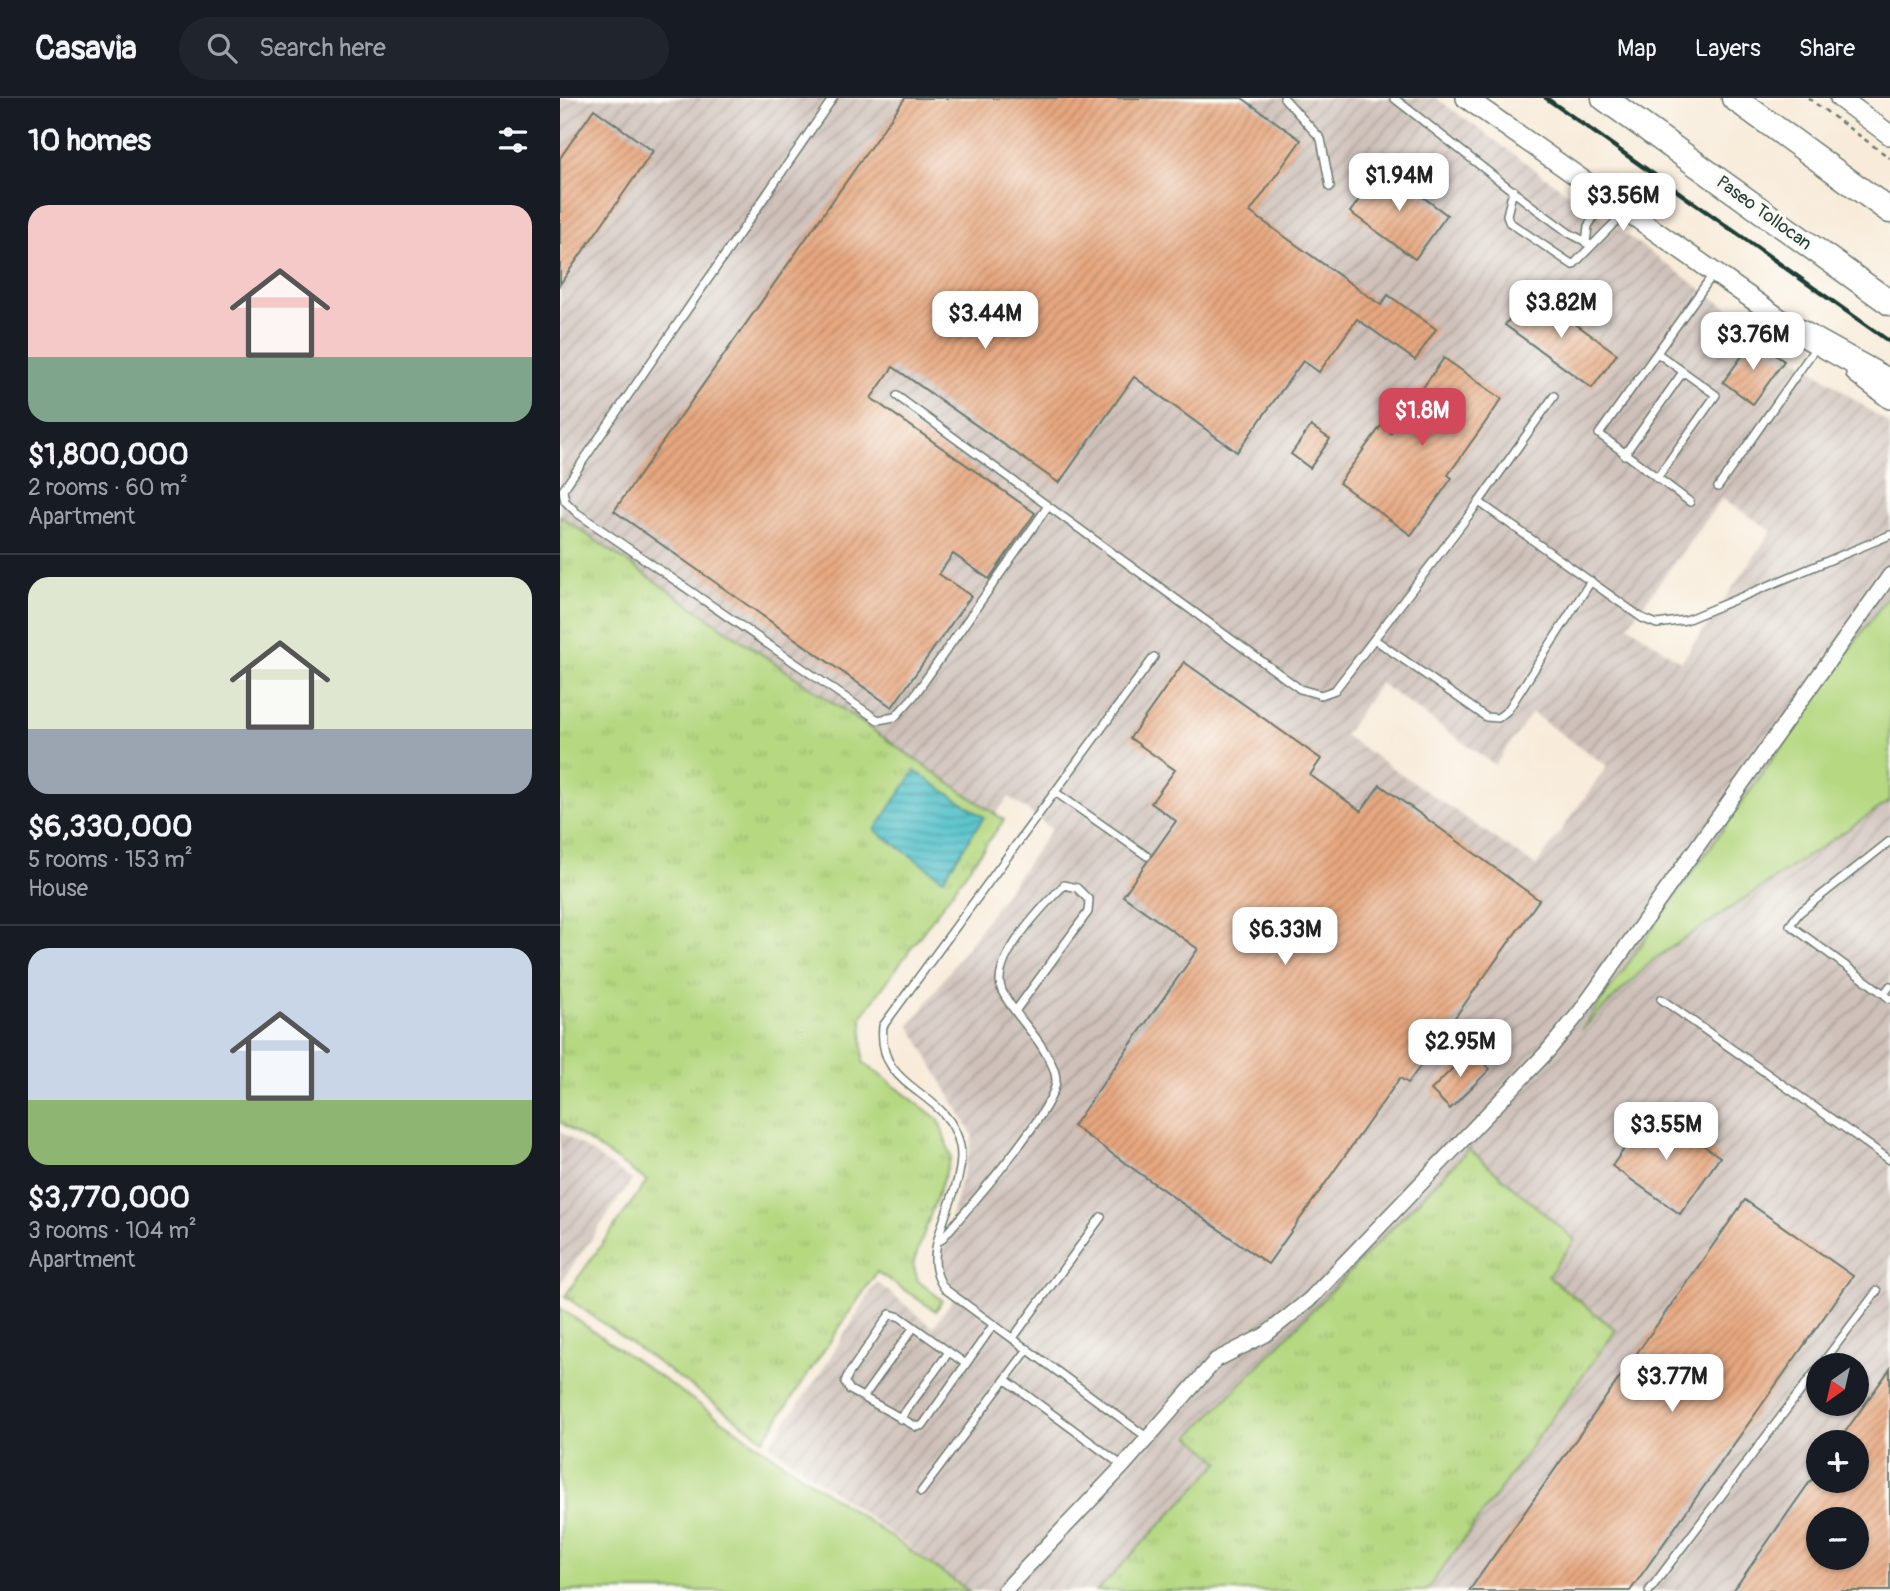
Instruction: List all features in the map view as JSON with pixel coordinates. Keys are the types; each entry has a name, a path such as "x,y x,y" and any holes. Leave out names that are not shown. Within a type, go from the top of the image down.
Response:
{"highway":[{"name":"Paseo Tollocan","path":"1604,98 1890,303"},
{"path":"1734,98 1890,211"},
{"path":"1798,331 1890,382"}],"main road":[{"path":"1466,98 1818,345 1890,399"},
{"path":"1840,98 1890,135"}],"street":[{"path":"1004,1591 1123,1466 1216,1360 1265,1335 1310,1300 1547,1052 1579,1013 1890,575"}],"lane":[{"path":"833,98 563,490 565,501 577,513 878,720 884,721 901,713 914,696 1048,506"},
{"path":"1284,98 1321,139 1330,187"},
{"path":"1394,98 1588,245"},
{"path":"1513,190 1507,215 1509,222 1573,265 1588,245 1604,236 1626,210"},
{"path":"1588,245 1588,226 1606,196"},
{"path":"1690,502 1601,438 1599,432 1715,272"},
{"path":"1718,487 1818,345"},
{"path":"1657,353 1716,395 1657,478"},
{"path":"1625,455 1683,372"},
{"path":"897,396 1300,689 1310,693 1329,694 1335,690 1479,502 1554,396"},
{"path":"1479,502 1651,623 1675,623 1890,535"},
{"path":"1374,639 1486,718 1498,718 1508,710 1591,582"},
{"path":"1148,1438 945,1289 937,1280 933,1263 960,1171 961,1146 951,1121 890,1068 882,1052 883,1027 1154,657"},
{"path":"1055,792 1147,856"},
{"path":"1890,841 1799,913 1790,925 1887,996 1890,986"},
{"path":"938,1243 1003,1168 1051,1096 1056,1082 1052,1065 1002,989 999,978 1004,959 1043,906 1064,885 1077,888 1089,900 1088,912 1016,1010"},
{"path":"1661,999 1890,1160"},
{"path":"1013,1338 1101,1217"},
{"path":"1829,1353 1877,1291"},
{"path":"966,1364 894,1314 886,1316 848,1375 846,1386 912,1427 923,1425 966,1364 994,1324"},
{"path":"864,1396 914,1327"},
{"path":"921,1492 1028,1349"},
{"path":"900,1419 949,1352"},
{"path":"1006,1380 1123,1466"},
{"path":"1649,1591 1806,1383"}],"path":[{"path":"1808,98 1890,158"}],"shaded area":[{"path":"560,98 1436,98 1890,425 1890,1591 969,1591 769,1444 814,1383 877,1282 933,1327 957,1294 938,1265 973,1136 910,1026 1052,829 1009,797 989,822 560,528","holes":["1722,498 1772,531 1681,662 1628,625","1380,683 1495,765 1532,713 1607,766 1536,866 1344,735"]},
{"path":"560,1131 632,1180 560,1284"}],"green space":[{"path":"560,516 1004,820 862,1016 863,1062 939,1120 951,1157 913,1264 918,1281 942,1300 936,1311 877,1272 764,1439 565,1296 647,1181 560,1122"},
{"path":"1890,593 1890,801 1654,959 1581,1030"},
{"path":"1469,1149 1575,1240 1548,1276 1616,1330 1426,1591 1097,1591 1220,1462 1190,1436"},
{"path":"560,1308 969,1591 560,1591"}],"water":[{"path":"915,771 984,817 943,879 875,830"}],"building":[{"path":"905,98 1242,98 1301,140 1250,212 1381,305 1388,295 1436,329 1415,360 1357,319 1319,372 1303,361 1237,452 1134,377 1059,483 893,367 871,398 1035,513 989,579 953,554 939,574 971,596 892,707 614,511"},
{"path":"594,109 653,151 560,284 560,158"},
{"path":"1383,167 1447,215 1415,259 1350,212"},
{"path":"1530,291 1617,354 1592,388 1505,325"},
{"path":"1754,340 1784,361 1753,404 1723,382"},
{"path":"1444,358 1502,399 1448,475 1452,478 1411,535 1339,483 1381,426 1391,433"},
{"path":"1311,426 1330,439 1310,468 1291,454"},
{"path":"1184,662 1321,759 1310,775 1361,811 1380,785 1539,900 1408,1083 1400,1078 1268,1264 1073,1126 1198,949 1123,896 1176,821 1151,803 1175,770 1130,738"},
{"path":"1471,1050 1490,1069 1450,1109 1431,1090"},
{"path":"1652,1110 1720,1157 1680,1214 1612,1166"},
{"path":"1745,1200 1853,1276 1630,1591 1469,1591"},
{"path":"1890,1369 1890,1591 1733,1591 1806,1487 1806,1493 1869,1493 1869,1430 1847,1430 1857,1416 1869,1416 1869,1398"}],"railway":[{"path":"1546,98 1890,342"}]}
